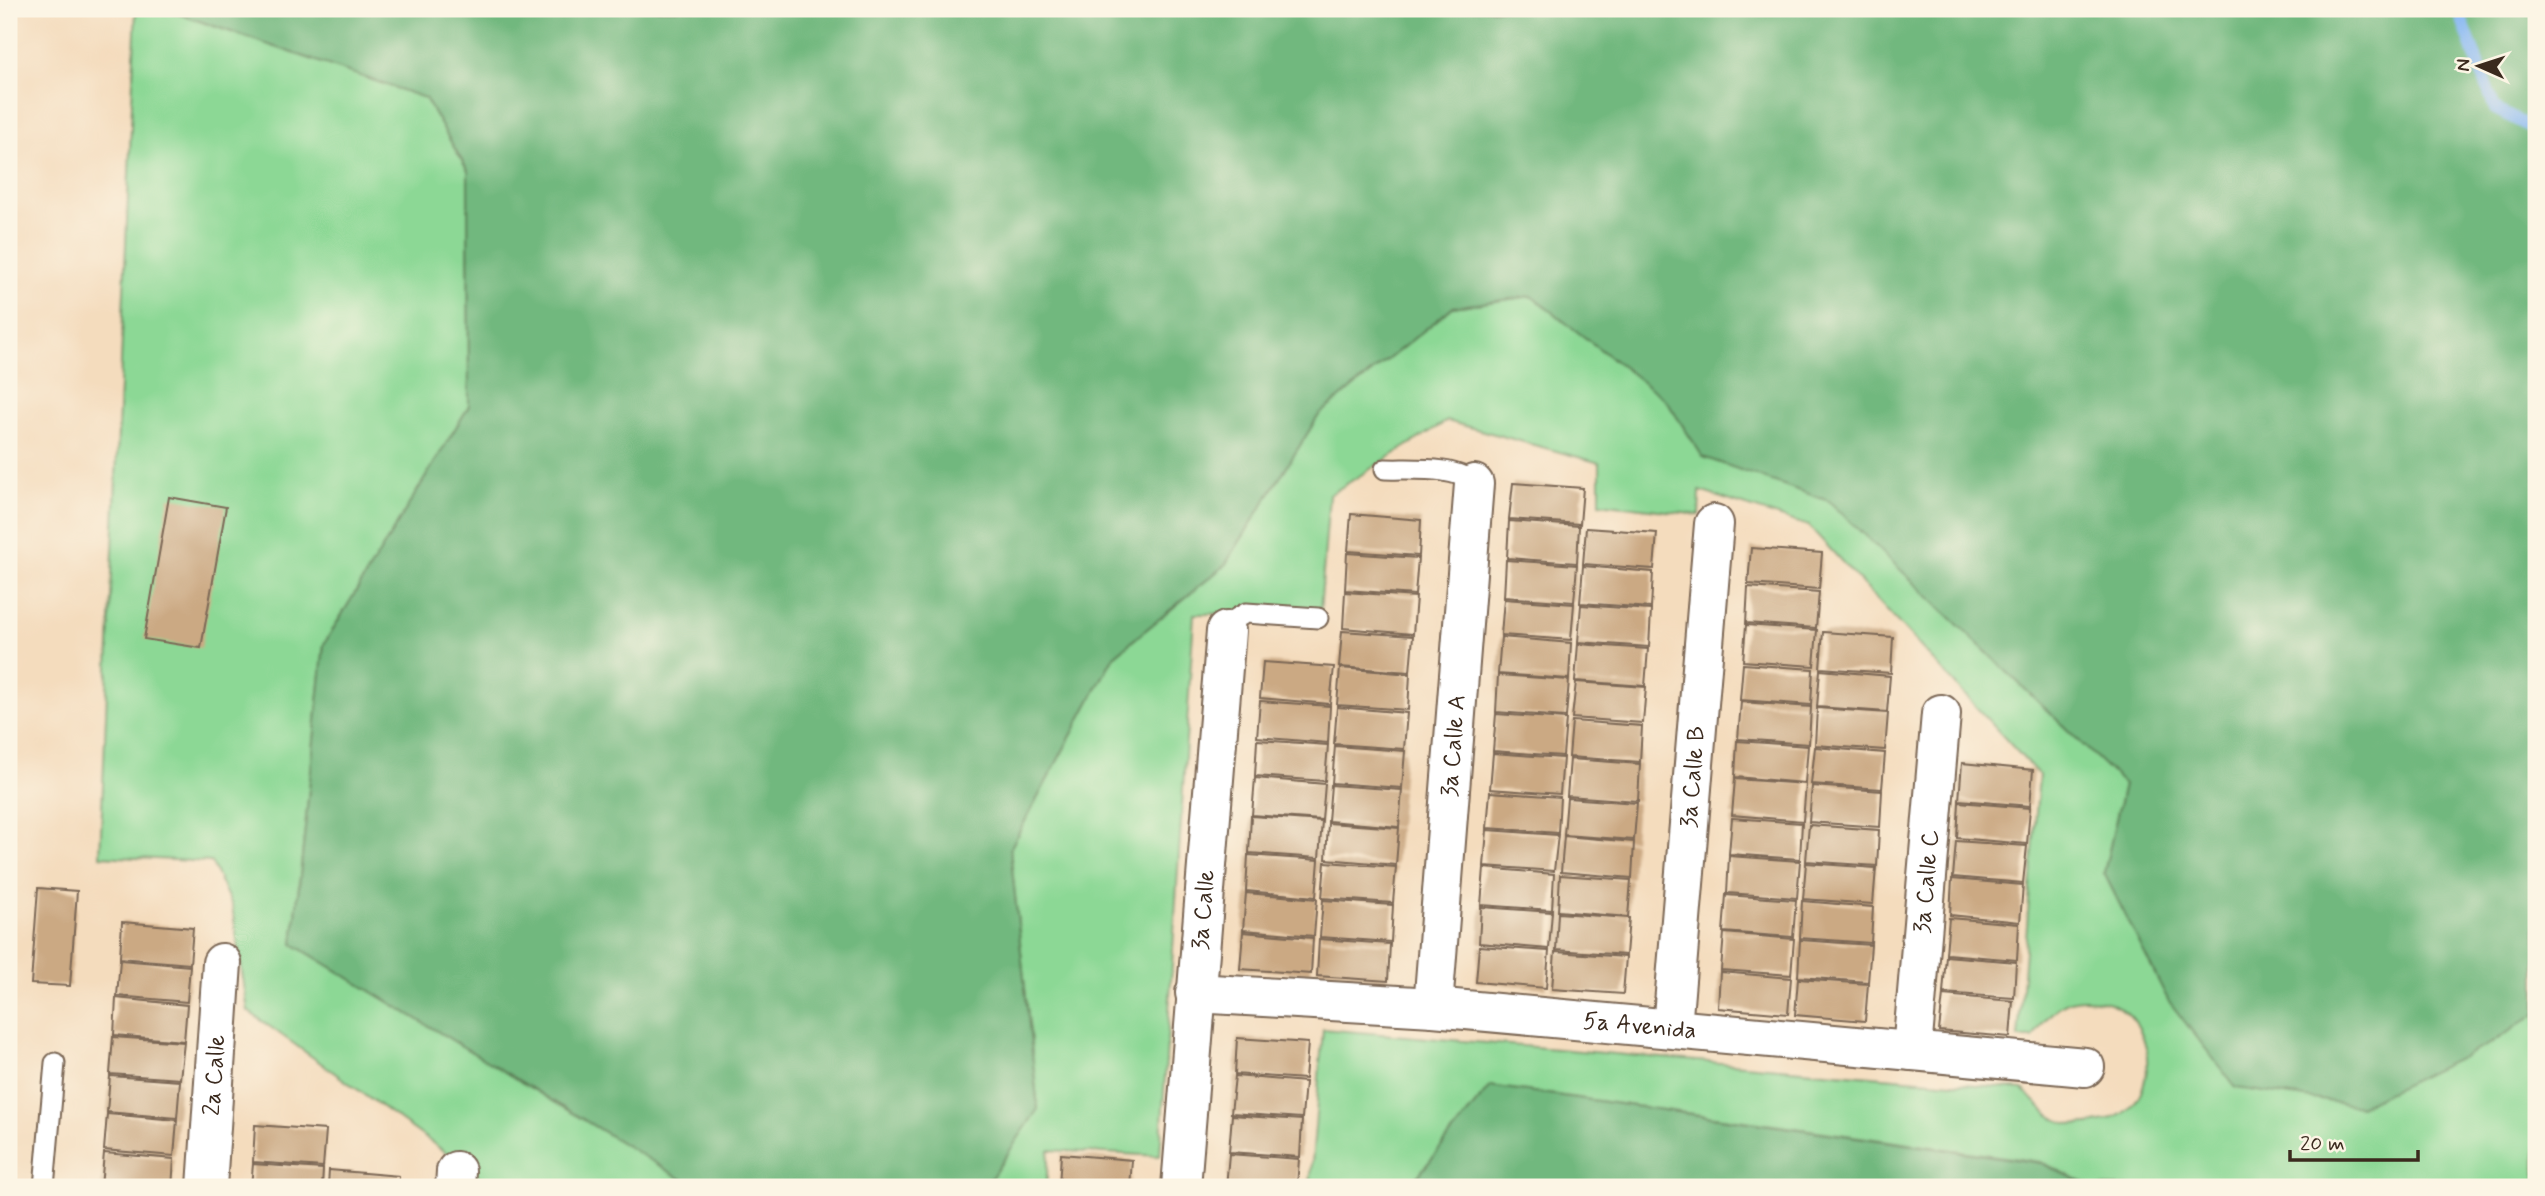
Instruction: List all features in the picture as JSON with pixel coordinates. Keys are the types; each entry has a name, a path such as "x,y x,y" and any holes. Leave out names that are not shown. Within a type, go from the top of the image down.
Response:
{"street":[{"name":"3a Calle A","path":"1433,1007 1474,484"},
{"name":"3a Calle B","path":"1672,1028 1714,524"},
{"name":"3a Calle","path":"1181,1187 1226,631"},
{"name":"3a Calle C","path":"1912,1051 1941,713"},
{"name":"2a Calle","path":"206,1187 222,963"},
{"name":"5a Avenida","path":"1195,993 1433,1007 2085,1067"}],"lane":[{"path":"1385,469 1443,471 1468,477 1474,484"},
{"path":"1226,631 1237,618 1246,613 1318,618"},
{"path":"44,1187 55,1063"}],"green space":[{"path":"136,9 164,9 425,98 468,171 469,406 324,644 293,944 695,1187 494,1187 248,1011 232,906 211,862 100,856"},
{"path":"164,9 2536,9 2536,1013 2492,1043 2360,1106 2236,1088 2168,1000 2104,873 2124,784 1829,501 1703,457 1666,400 1531,296 1453,307 1319,415 1225,565 1114,656 1010,849 1038,1109 985,1187 695,1187 293,944 324,644 469,406 468,171 425,98"},
{"path":"1532,296 1666,400 1703,457 1829,501 2124,784 2104,873 2492,1043 2536,1013 2536,1187 2093,1187 2041,1162 1490,1086 1409,1187 1310,1187 1323,1029 2023,1089 2048,1114 2065,1123 2075,1124 2108,1120 2127,1110 2137,1100 2146,1073 2146,1046 2135,1022 2127,1013 2102,1001 2070,1001 2048,1016 2033,1038 2018,1038 2039,775 1809,526 1700,491 1699,515 1600,503 1600,463 1447,421 1329,495 1320,613 1194,614 1160,1156 1049,1150 1046,1187 985,1187 1038,1108 1010,849 1114,656 1225,565 1319,415 1453,307"},
{"path":"1490,1086 2041,1163 2093,1187 1409,1187"}],"building":[{"path":"1513,483 1583,488 1580,524 1509,519"},
{"path":"169,497 226,507 201,648 144,639"},
{"path":"1351,514 1421,520 1419,556 1348,551"},
{"path":"1509,521 1579,526 1577,563 1507,558"},
{"path":"1586,528 1657,533 1654,569 1583,564"},
{"path":"1751,548 1822,553 1819,589 1748,584"},
{"path":"1347,553 1418,558 1415,595 1345,590"},
{"path":"1506,560 1577,565 1574,602 1504,597"},
{"path":"1583,566 1653,572 1651,608 1580,603"},
{"path":"1748,587 1819,592 1816,628 1746,623"},
{"path":"1345,592 1416,597 1413,634 1343,628"},
{"path":"1504,599 1574,604 1571,640 1501,635"},
{"path":"1581,605 1651,610 1649,647 1578,642"},
{"path":"1746,625 1817,630 1814,666 1743,661"},
{"path":"1342,631 1413,636 1410,672 1339,667"},
{"path":"1823,632 1893,637 1891,673 1820,668"},
{"path":"1501,637 1571,643 1569,679 1498,674"},
{"path":"1578,644 1648,649 1645,686 1575,681"},
{"path":"1263,662 1334,667 1330,704 1260,698"},
{"path":"1743,664 1813,669 1811,705 1740,700"},
{"path":"1340,668 1410,674 1408,710 1337,705"},
{"path":"1820,670 1890,676 1887,712 1817,707"},
{"path":"1498,675 1569,680 1566,717 1496,712"},
{"path":"1576,682 1646,687 1643,723 1572,718"},
{"path":"1260,701 1330,706 1328,743 1257,737"},
{"path":"1741,702 1811,707 1809,744 1738,739"},
{"path":"1337,707 1407,713 1404,749 1334,744"},
{"path":"1817,708 1888,713 1885,750 1815,745"},
{"path":"1496,714 1566,719 1563,756 1493,751"},
{"path":"1572,721 1642,726 1640,762 1569,757"},
{"path":"1257,740 1328,745 1325,781 1255,776"},
{"path":"1737,741 1808,746 1805,783 1735,777"},
{"path":"1335,746 1405,751 1402,788 1332,783"},
{"path":"1815,747 1885,753 1882,789 1811,784"},
{"path":"1493,753 1563,758 1560,794 1490,789"},
{"path":"1570,759 1640,764 1638,801 1567,796"},
{"path":"1962,763 2033,770 2030,806 1959,800"},
{"path":"1255,778 1325,784 1322,820 1252,815"},
{"path":"1735,779 1806,784 1803,821 1732,815"},
{"path":"1331,785 1402,790 1399,827 1328,821"},
{"path":"1812,786 1882,791 1880,827 1809,822"},
{"path":"1490,792 1560,797 1558,833 1487,828"},
{"path":"1567,798 1637,803 1634,840 1564,835"},
{"path":"1959,802 2030,808 2027,844 1957,838"},
{"path":"1251,816 1322,821 1319,858 1249,853"},
{"path":"1732,818 1802,823 1800,859 1729,854"},
{"path":"1328,823 1399,828 1396,865 1326,859"},
{"path":"1809,825 1879,830 1877,866 1806,861"},
{"path":"1487,830 1558,835 1554,871 1484,866"},
{"path":"1564,836 1634,842 1632,878 1561,872"},
{"path":"1956,841 2027,846 2023,883 1953,877"},
{"path":"1248,855 1319,860 1316,897 1246,891"},
{"path":"1729,856 1800,861 1797,898 1727,893"},
{"path":"1325,862 1396,867 1393,903 1322,898"},
{"path":"1806,863 1876,868 1873,904 1803,899"},
{"path":"1484,868 1554,874 1552,910 1481,905"},
{"path":"1560,875 1631,880 1628,917 1558,911"},
{"path":"1952,879 2023,885 2020,922 1950,915"},
{"path":"38,888 77,891 70,986 31,984"},
{"path":"1246,893 1317,899 1314,936 1243,930"},
{"path":"1726,895 1796,900 1793,937 1723,932"},
{"path":"1323,900 1393,905 1391,942 1320,937"},
{"path":"1802,901 1873,907 1871,943 1800,938"},
{"path":"1481,907 1552,912 1549,949 1479,943"},
{"path":"1558,913 1629,918 1626,955 1556,950"},
{"path":"1949,918 2019,924 2017,960 1946,954"},
{"path":"122,922 193,928 190,964 120,958"},
{"path":"1243,932 1313,938 1311,974 1240,969"},
{"path":"1724,933 1794,939 1791,975 1721,970"},
{"path":"1319,939 1390,944 1388,981 1317,976"},
{"path":"1800,940 1871,945 1868,982 1798,977"},
{"path":"1479,946 1549,951 1546,988 1476,982"},
{"path":"1555,952 1626,957 1623,994 1552,989"},
{"path":"1946,956 2016,962 2014,998 1943,993"},
{"path":"120,960 190,966 187,1002 117,996"},
{"path":"1720,972 1791,978 1788,1014 1718,1008"},
{"path":"1798,979 1868,984 1865,1021 1795,1015"},
{"path":"1943,995 2013,1001 2010,1037 1939,1031"},
{"path":"116,998 187,1005 184,1041 114,1035"},
{"path":"113,1037 184,1042 180,1079 110,1074"},
{"path":"1237,1038 1308,1043 1305,1079 1235,1074"},
{"path":"110,1076 180,1081 177,1118 107,1112"},
{"path":"1235,1076 1305,1082 1302,1118 1231,1113"},
{"path":"107,1114 177,1120 174,1156 104,1150"},
{"path":"1232,1115 1302,1120 1300,1157 1229,1152"},
{"path":"255,1125 326,1130 323,1167 253,1162"},
{"path":"104,1153 174,1159 172,1187 101,1187"},
{"path":"1061,1154 1132,1160 1130,1187 1059,1187"},
{"path":"1229,1154 1299,1159 1297,1187 1226,1187"},
{"path":"253,1164 323,1169 322,1187 251,1187"},
{"path":"329,1170 399,1176 399,1187 328,1187"}],"waterway":[{"path":"2458,9 2495,109 2536,130"}]}
